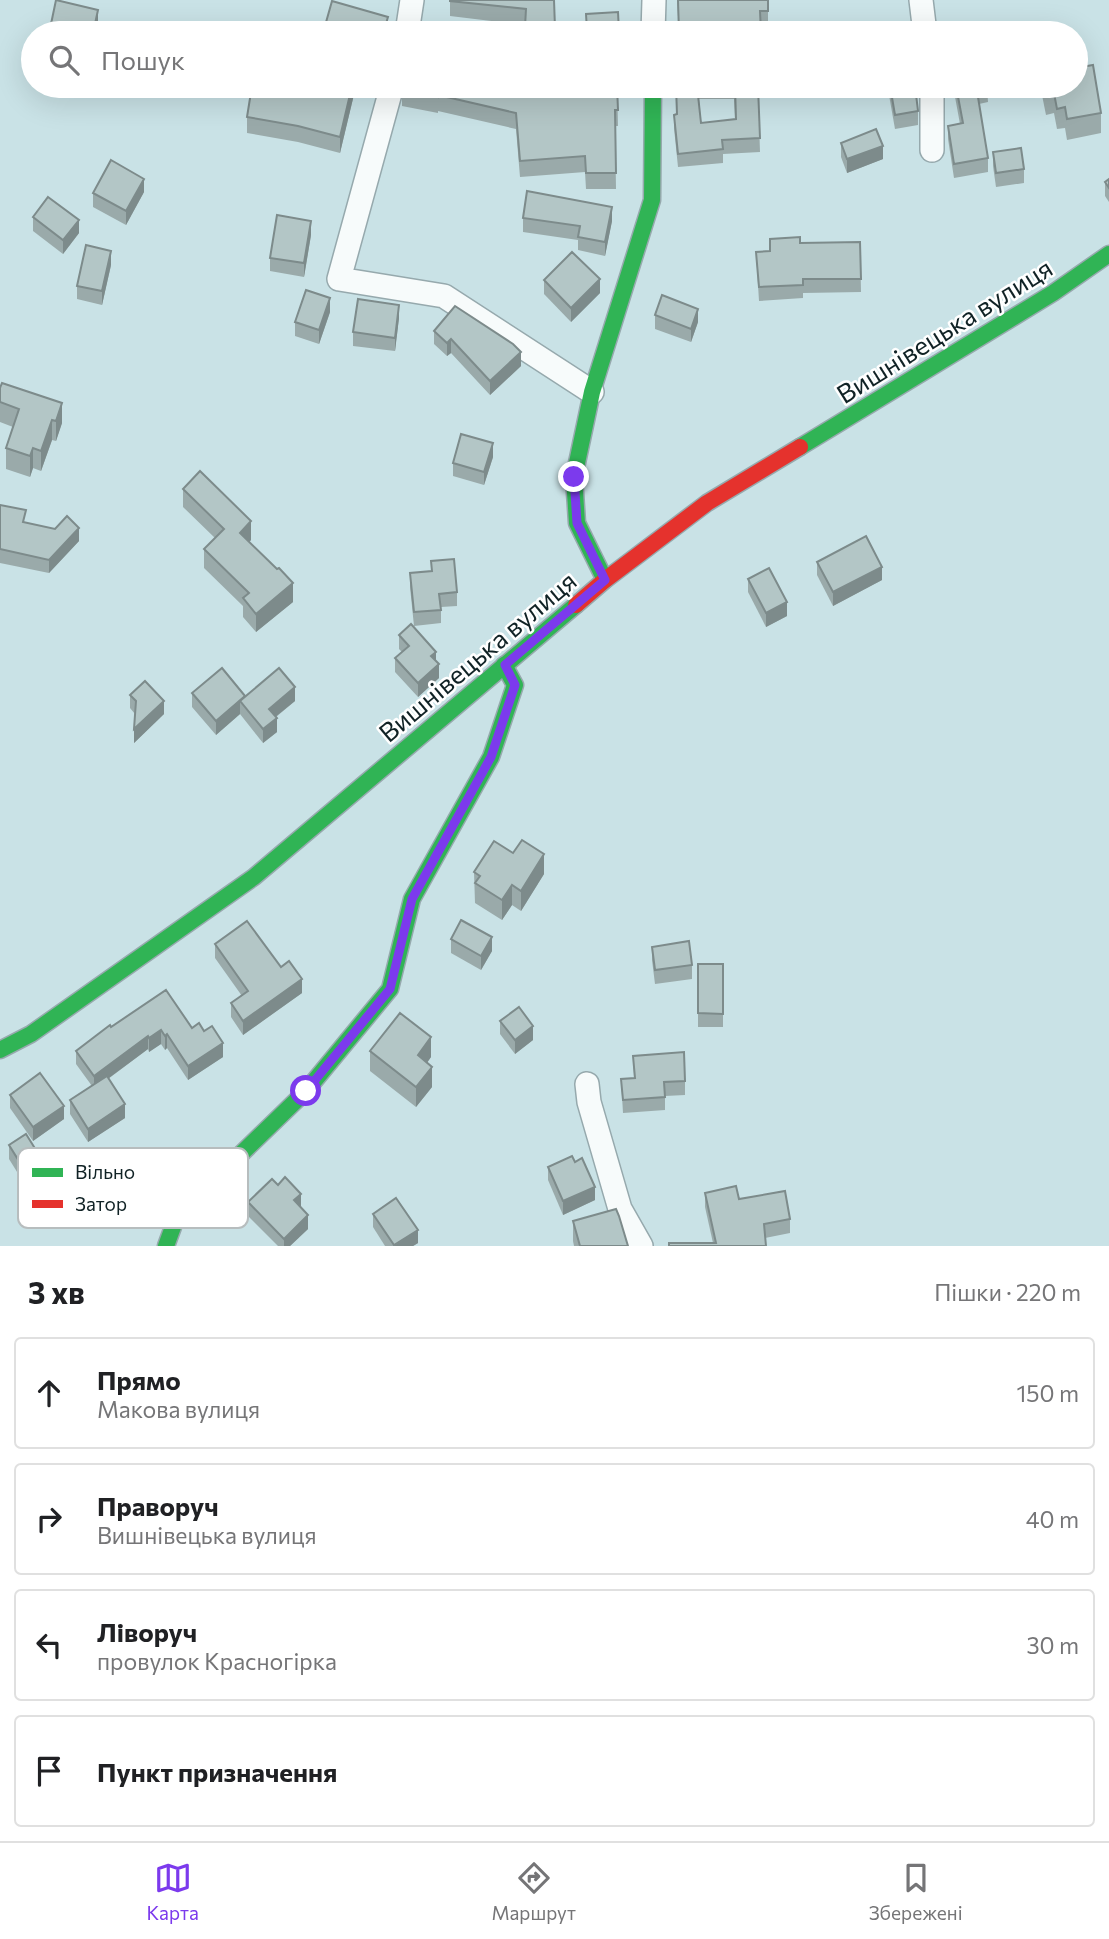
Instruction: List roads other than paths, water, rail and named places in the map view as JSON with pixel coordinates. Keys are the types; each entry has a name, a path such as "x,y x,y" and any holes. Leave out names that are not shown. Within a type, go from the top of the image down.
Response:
{"main road":[{"path":"605,580 577,523 574,477 592,392 652,200 653,98"},
{"name":"Вишнівецька вулиця","path":"0,1050 31,1034 254,877 605,580 707,503 1053,293 1109,254"},
{"path":"247,1148 306,1091 390,989 412,899 491,757 515,685 505,665"},
{"path":"166,1246 173,1228"}],"street":[{"path":"409,21 412,0"},
{"path":"653,21 654,0"},
{"path":"921,0 924,21"},
{"path":"389,98 339,279 444,296 592,392"},
{"path":"932,150 933,98"},
{"path":"587,1084 589,1102 620,1209 641,1246"}]}
